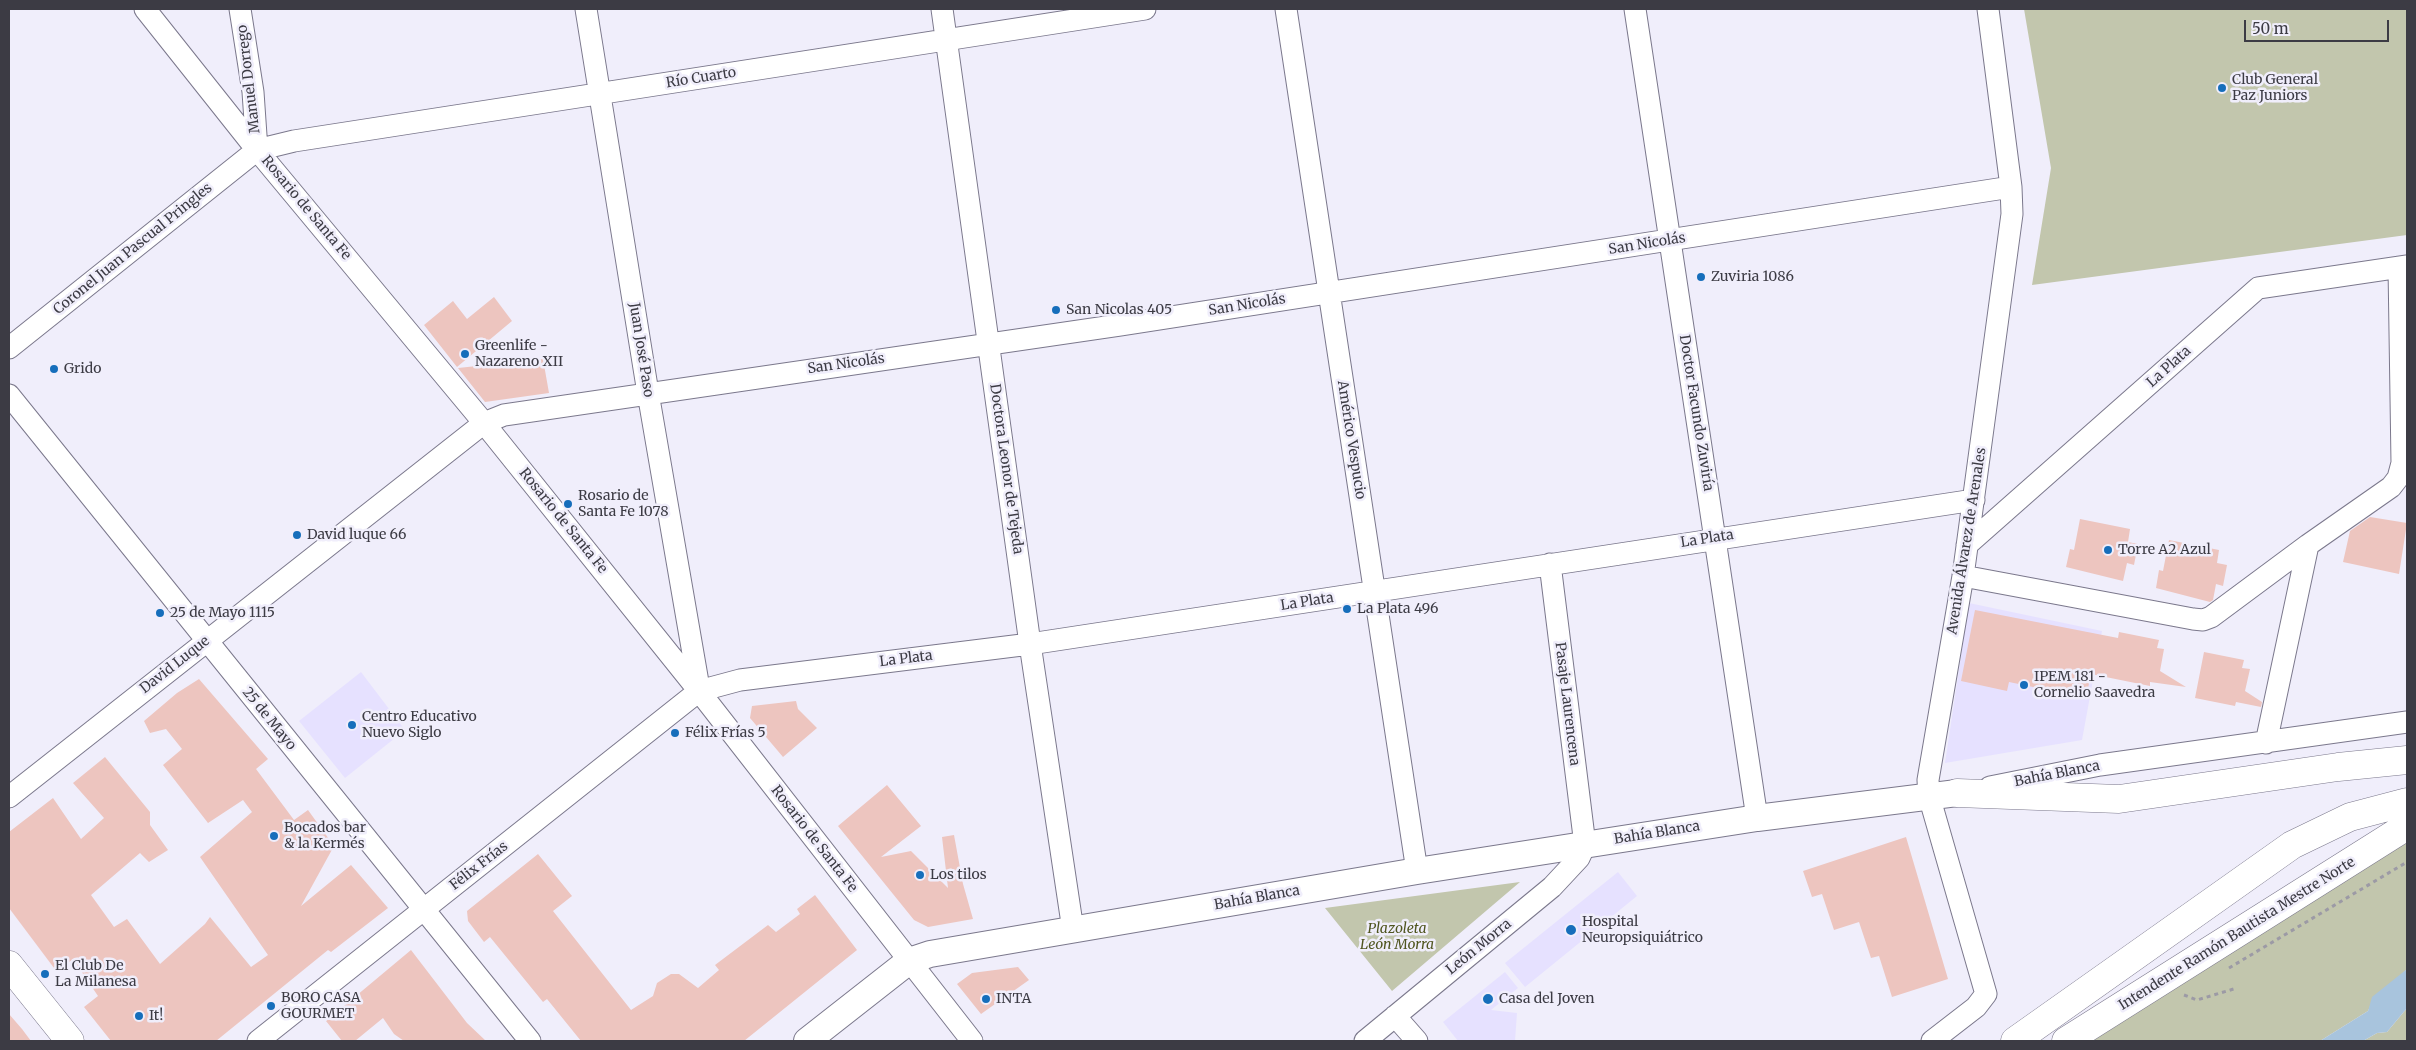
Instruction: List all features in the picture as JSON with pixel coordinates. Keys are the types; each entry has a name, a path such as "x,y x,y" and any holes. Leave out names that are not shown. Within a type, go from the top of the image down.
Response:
{"main road":[{"path":"1958,793 2120,799 2394,761"},
{"path":"2015,1041 2292,845 2350,817 2407,818"},
{"name":"Intendente Ramón Bautista Mestre Norte","path":"2066,1041 2407,818"},
{"path":"9,965 70,1041"}],"street":[{"name":"Rosario de Santa Fe","path":"145,9 257,150 484,423 699,691 972,1041"},
{"name":"Manuel Dorrego","path":"240,9 253,92 257,150"},
{"name":"Juan José Paso","path":"586,9 598,94 699,691"},
{"name":"Doctora Leonor de Tejeda","path":"942,9 1030,644 1073,930"},
{"name":"Río Cuarto","path":"257,150 294,142 1145,9"},
{"name":"Américo Vespucio","path":"1286,9 1416,871"},
{"name":"Doctor Facundo Zuviría","path":"1635,9 1757,818"},
{"name":"Avenida Álvarez de Arenales","path":"1932,1041 1976,1007 1986,994 1929,796 1928,780 1963,576 2012,214 2011,188 1988,9"},
{"name":"Coronel Juan Pascual Pringles","path":"9,348 257,150"},
{"name":"San Nicolás","path":"484,423 504,414 1329,293 2011,188"},
{"name":"La Plata","path":"1967,545 2258,288 2403,267"},
{"path":"1963,576 2203,620 2211,617 2308,545 2391,487 2398,478 2402,463 2403,267"},
{"name":"25 de Mayo","path":"9,396 530,1041"},
{"name":"David Luque","path":"9,797 484,423"},
{"name":"La Plata","path":"699,691 740,680 1030,644 1374,592 1716,537 1974,500"},
{"path":"2266,743 2308,545"},
{"name":"Pasaje Laurencena","path":"1550,564 1585,845"},
{"name":"Félix Frías","path":"258,1041 699,691"},
{"name":"Bahía Blanca","path":"908,960 930,954 1416,871 1757,818 1958,793 2100,765 2407,722"},
{"name":"León Morra","path":"1365,1041 1552,887 1580,858 1585,845"},
{"path":"807,1041 908,960"},
{"path":"1396,1016 1417,1041"}],"path":[{"path":"2221,973 2407,862"},
{"path":"2184,995 2197,1000 2237,988"},
{"path":"2176,1000 2190,991"}],"shaded area":[{"name":"IPEM 181 - Cornelio Saavedra","path":"1969,603 2102,631 2082,740 1945,763"},
{"name":"Centro Educativo Nuevo Siglo","path":"361,672 405,730 345,778 299,721"},
{"name":"Hospital Neuropsiquiátrico","path":"1618,872 1637,896 1525,987 1505,963"},
{"name":"Casa del Joven","path":"1505,972 1518,988 1491,1010 1517,1013 1515,1041 1458,1041 1443,1022"}],"green space":[{"name":"Club General Paz Juniors","path":"2024,9 2407,9 2407,235 2032,285 2051,168"},
{"path":"2407,826 2407,969 2371,1004 2368,1011 2320,1041 2066,1041"},
{"name":"Plazoleta León Morra","path":"1520,882 1392,991 1325,908"},
{"path":"2407,1008 2407,1041 2363,1041 2377,1033 2387,1032"}],"water":[{"path":"2407,969 2407,1008 2387,1032 2377,1033 2363,1041 2320,1041 2368,1011 2372,997"}],"building":[{"path":"494,297 512,321 457,367 424,325 453,301 467,319"},
{"path":"543,359 549,393 485,402 458,368"},
{"path":"2370,517 2407,523 2399,574 2343,562 2350,531"},
{"name":"Torre A2 Azul","path":"2080,519 2130,529 2128,542 2138,544 2134,565 2127,563 2123,581 2066,567 2070,549 2074,550"},
{"path":"2169,540 2219,550 2217,563 2227,565 2223,586 2216,584 2213,600 2210,602 2156,588 2159,570 2163,571"},
{"path":"1975,610 2118,638 2119,632 2159,640 2157,648 2164,649 2160,671 2186,687 2150,682 2150,686 2091,674 2086,698 2009,682 2007,691 1961,681"},
{"path":"2204,652 2244,660 2242,668 2250,669 2245,691 2262,702 2261,707 2236,702 2235,706 2195,698"},
{"path":"199,679 268,759 256,769 294,820 308,810 334,846 301,906 351,865 388,908 331,952 328,950 216,1041 111,1041 84,1007 98,996 73,959 57,972 9,908 9,832 53,798 81,839 104,818 73,783 105,757 150,812 150,825 168,850 149,862 140,853 91,895 114,927 127,919 160,964 205,924 210,917 251,967 268,955 200,857 252,812 243,800 208,823 163,765 182,749 166,729 150,733 144,721 177,693"},
{"path":"796,701 798,709 817,728 783,757 750,718 752,706"},
{"path":"887,785 921,826 881,857 911,851 948,888 942,837 954,835 963,884 973,919 928,927 914,920 838,826"},
{"path":"1906,837 1948,979 1892,997 1879,956 1871,958 1859,922 1834,930 1822,894 1812,897 1803,871"},
{"path":"538,854 572,896 553,911 631,1010 653,996 657,983 671,974 679,974 698,988 719,970 715,965 768,925 776,932 800,914 797,909 815,895 857,950 744,1041 581,1041 547,999 543,1002 490,937 484,942 468,921 467,911"},
{"path":"411,950 467,1023 486,1041 404,1041 394,1034 383,1018 355,1041 342,1041 326,1021"},
{"name":"INTA","path":"1018,967 1029,980 981,1014 957,984 972,973"},
{"path":"9,1014 22,1029 31,1041 9,1041"}],"place":[{"name":"Club General Paz Juniors","path":"2222,88"},
{"name":"Zuviria 1086","path":"1701,277"},
{"name":"San Nicolas 405","path":"1056,310"},
{"name":"Greenlife - Nazareno XII","path":"465,354"},
{"name":"Grido","path":"54,369"},
{"name":"Rosario de Santa Fe 1078","path":"568,504"},
{"name":"David luque 66","path":"297,535"},
{"name":"Torre A2 Azul","path":"2108,550"},
{"name":"La Plata 496","path":"1347,609"},
{"name":"25 de Mayo 1115","path":"160,613"},
{"name":"IPEM 181 - Cornelio Saavedra","path":"2024,685"},
{"name":"Centro Educativo Nuevo Siglo","path":"352,725"},
{"name":"Félix Frías 5","path":"675,733"},
{"name":"Bocados bar & la Kermés","path":"274,836"},
{"name":"Los tilos","path":"920,875"},
{"name":"Hospital Neuropsiquiátrico","path":"1571,930"},
{"name":"El Club De La Milanesa","path":"45,974"},
{"name":"INTA","path":"986,999"},
{"name":"Casa del Joven","path":"1488,999"},
{"name":"BORO CASA GOURMET","path":"271,1006"},
{"name":"It!","path":"139,1016"}]}
